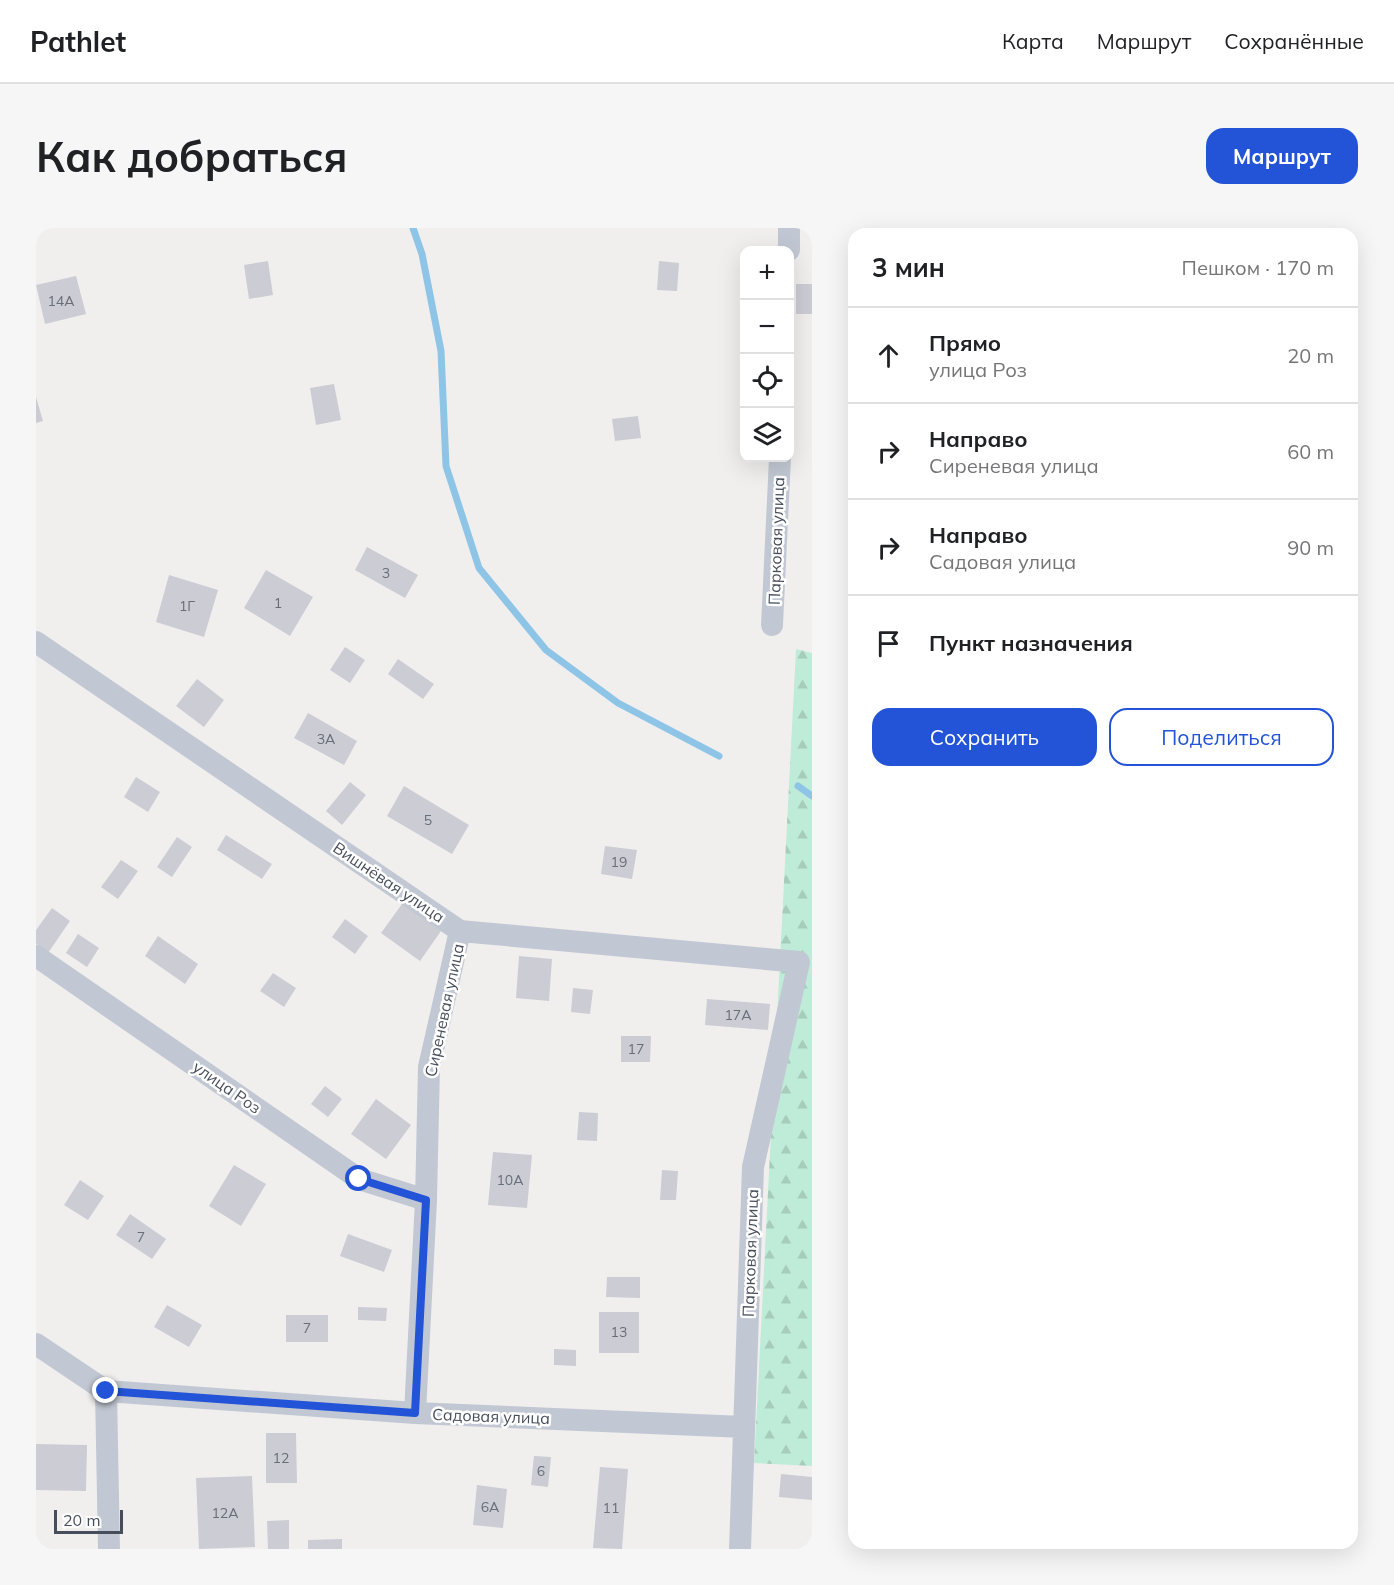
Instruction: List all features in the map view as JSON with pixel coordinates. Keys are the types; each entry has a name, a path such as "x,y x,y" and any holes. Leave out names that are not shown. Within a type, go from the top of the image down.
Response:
{"street":[{"path":"789,228 789,246"},
{"name":"Парковая улица","path":"772,625 780,462"},
{"name":"Вишнёвая улица","path":"36,642 460,931 799,962"},
{"name":"Сиреневая улица","path":"415,1413 426,1200 429,1067 460,931"},
{"name":"улица Роз","path":"36,956 359,1179 426,1200"},
{"name":"Парковая улица","path":"740,1549 753,1167 799,962"},
{"name":"Садовая улица","path":"36,1344 106,1391 415,1413 744,1427"},
{"path":"106,1391 110,1549"}],"green space":[{"path":"796,649 812,653 812,1466 754,1463"}],"building":[{"path":"268,261 273,295 249,299 244,265"},
{"path":"659,261 679,263 677,291 657,290"},
{"path":"76,276 86,314 45,324 36,285"},
{"path":"796,284 812,284 812,314 796,314"},
{"path":"334,384 341,420 316,425 310,388"},
{"path":"36,397 43,421 36,423"},
{"path":"638,416 641,438 615,441 612,419"},
{"path":"367,547 418,575 405,598 355,570"},
{"path":"266,570 313,597 290,636 244,608"},
{"path":"169,575 218,590 204,637 156,622"},
{"path":"345,647 365,660 350,683 330,670"},
{"path":"398,659 434,684 423,699 388,674"},
{"path":"197,679 224,700 204,727 176,706"},
{"path":"308,713 357,741 344,765 294,738"},
{"path":"136,777 160,792 148,812 124,797"},
{"path":"350,782 366,795 342,825 326,811"},
{"path":"404,786 469,825 452,854 387,816"},
{"path":"226,835 272,864 262,879 217,850"},
{"path":"177,837 192,847 172,877 157,867"},
{"path":"605,846 637,850 632,879 601,874"},
{"path":"121,860 138,871 118,899 101,887"},
{"path":"402,904 441,931 420,961 381,933"},
{"path":"52,908 70,921 48,953 36,944 36,930"},
{"path":"345,919 368,936 355,954 332,937"},
{"path":"78,934 99,948 87,967 66,953"},
{"path":"158,936 198,964 185,984 145,956"},
{"path":"519,956 552,959 549,1001 516,998"},
{"path":"273,973 296,988 284,1007 260,991"},
{"path":"573,988 593,990 590,1014 571,1012"},
{"path":"707,999 770,1004 768,1030 705,1025"},
{"path":"621,1036 651,1036 650,1062 621,1062"},
{"path":"325,1086 342,1099 328,1117 311,1104"},
{"path":"376,1099 411,1125 386,1159 351,1134"},
{"path":"579,1112 598,1113 597,1141 577,1140"},
{"path":"493,1152 532,1155 527,1208 488,1205"},
{"path":"234,1165 266,1184 241,1226 209,1206"},
{"path":"662,1170 678,1171 676,1200 660,1200"},
{"path":"80,1180 104,1196 88,1220 64,1205"},
{"path":"130,1214 166,1239 152,1259 116,1235"},
{"path":"348,1234 392,1250 384,1272 340,1256"},
{"path":"607,1277 640,1277 640,1298 606,1297"},
{"path":"167,1305 202,1325 189,1347 154,1327"},
{"path":"358,1307 387,1308 386,1321 358,1320"},
{"path":"599,1312 639,1312 639,1353 599,1353"},
{"path":"286,1315 328,1315 328,1342 286,1342"},
{"path":"554,1349 576,1350 576,1366 554,1365"},
{"path":"266,1433 296,1433 297,1483 266,1483"},
{"path":"36,1444 87,1445 86,1491 36,1490"},
{"path":"534,1456 551,1457 548,1487 531,1485"},
{"path":"600,1467 628,1469 622,1549 593,1548"},
{"path":"781,1474 812,1477 812,1500 779,1497"},
{"path":"252,1476 255,1547 199,1549 196,1478"},
{"path":"477,1485 507,1489 503,1528 473,1525"},
{"path":"289,1520 289,1549 268,1549 267,1521"},
{"path":"342,1539 342,1549 308,1549 308,1540"}],"waterway":[{"path":"413,228 422,254 441,351 446,466 479,568 546,650 618,703 719,756"},
{"path":"798,786 812,796"}],"route":[{"path":"106,1391 415,1413 426,1200 359,1179"}]}
